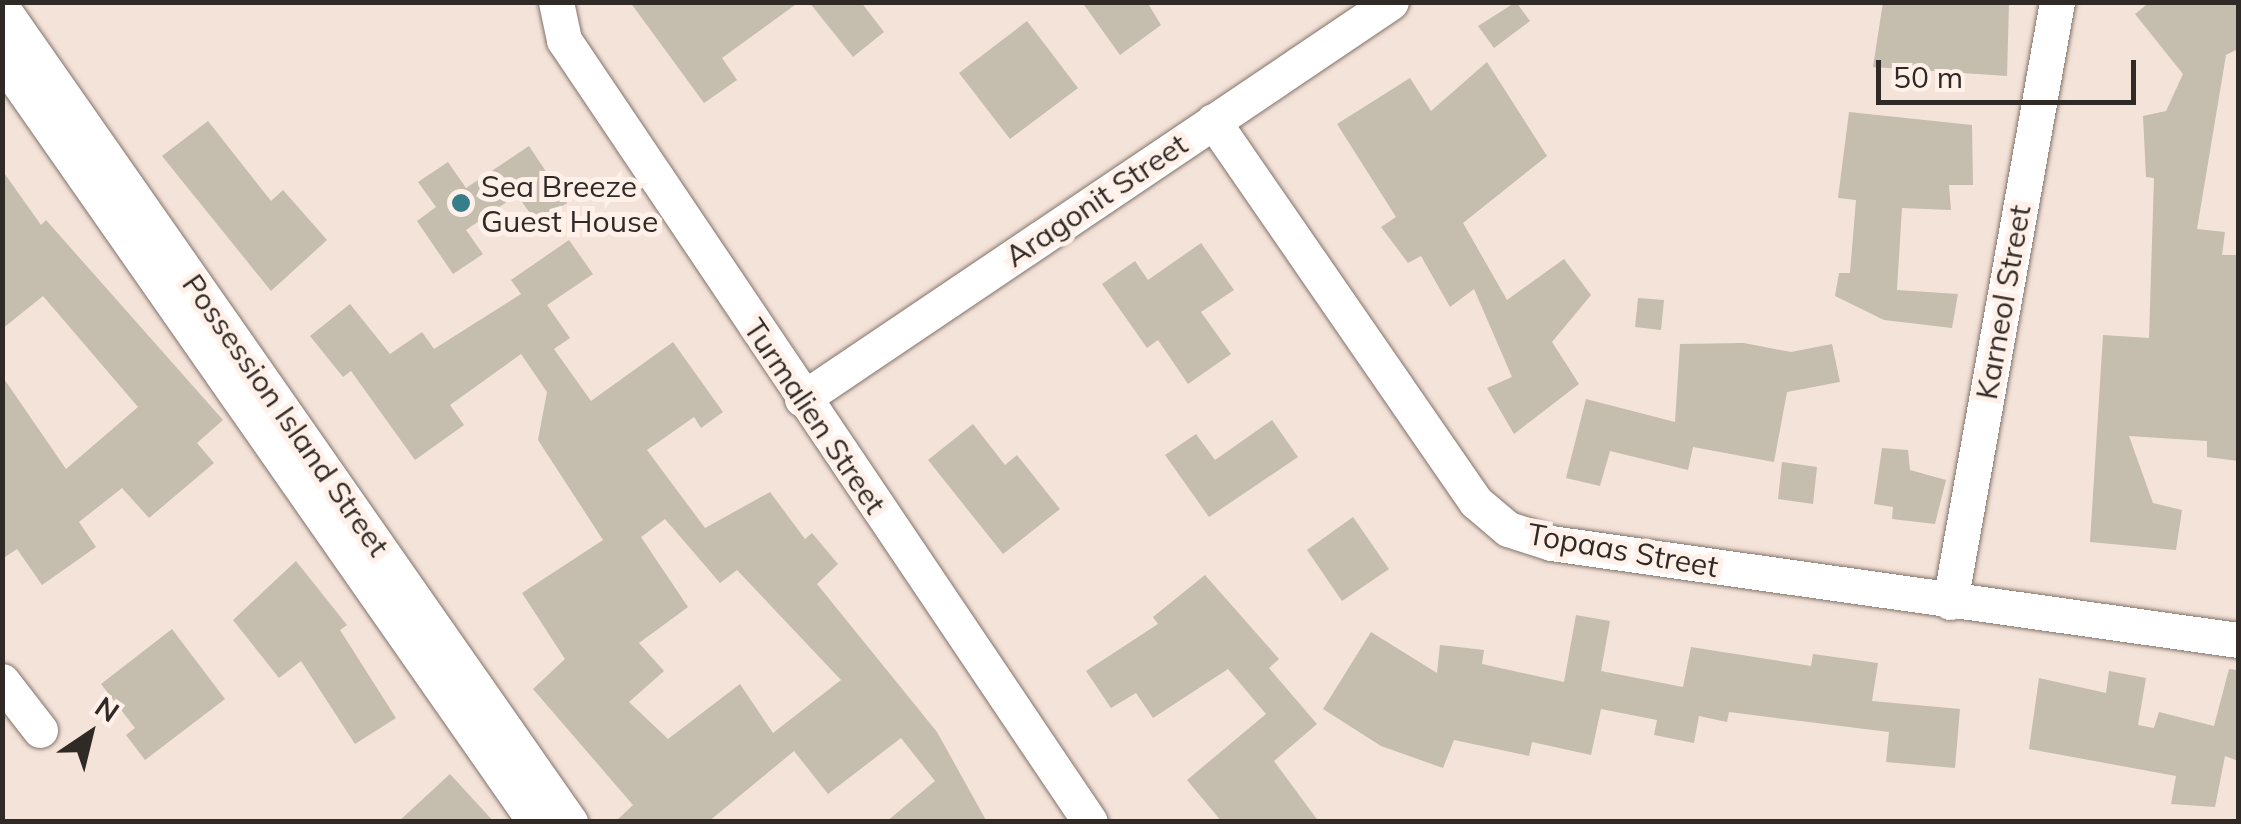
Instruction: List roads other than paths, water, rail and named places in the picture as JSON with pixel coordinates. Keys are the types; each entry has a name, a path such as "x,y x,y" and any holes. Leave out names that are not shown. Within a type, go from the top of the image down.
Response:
{"street":[{"name":"Turmalien Street","path":"556,2 564,40 1090,822"},
{"name":"Aragonit Street","path":"802,399 1391,2"},
{"name":"Karneol Street","path":"1950,602 2056,2"},
{"name":"Possession Island Street","path":"2,8 570,822"},
{"name":"Possession Island Street","path":"2,59 535,822"},
{"name":"Topaas Street","path":"1212,121 1476,502 1508,528 1950,602 2238,640"},
{"path":"2,681 40,730"}],"place":[{"name":"Sea Breeze Guest House","path":"461,203"}]}
